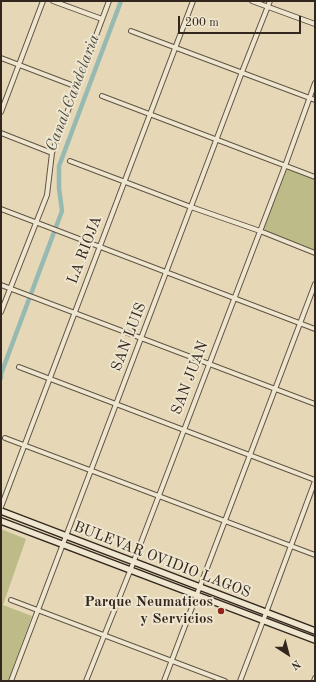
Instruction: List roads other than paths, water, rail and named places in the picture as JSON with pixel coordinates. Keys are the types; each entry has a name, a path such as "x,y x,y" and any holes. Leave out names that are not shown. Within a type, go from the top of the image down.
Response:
{"main road":[{"name":"BULEVAR OVIDIO LAGOS","path":"1,511 315,631"},
{"name":"BULEVAR OVIDIO LAGOS","path":"1,521 315,640"}],"street":[{"path":"1,112 43,1"},
{"path":"53,1 102,19"},
{"path":"1,312 48,191 52,153 109,1"},
{"name":"LA RIOJA","path":"1,507 193,1"},
{"path":"252,1 315,24"},
{"name":"SAN LUIS","path":"11,680 216,139 270,1"},
{"path":"131,31 315,100"},
{"path":"1,58 77,88"},
{"name":"SAN JUAN","path":"86,681 134,562 285,166 315,83"},
{"path":"102,96 315,177"},
{"path":"1,133 52,153"},
{"path":"70,161 191,207 260,231 315,253"},
{"path":"1,210 315,329"},
{"path":"164,681 315,284"},
{"path":"1,285 315,404"},
{"path":"19,367 315,481 240,681"},
{"path":"5,438 315,556"},
{"path":"11,600 225,681"},
{"path":"11,680 17,681"}],"waterway":[{"name":"Canal Candelaria","path":"1,378 1,374 62,211 59,188 59,166 121,1"}],"place":[{"name":"Parque Neumaticos y Servicios","path":"221,611"}]}
